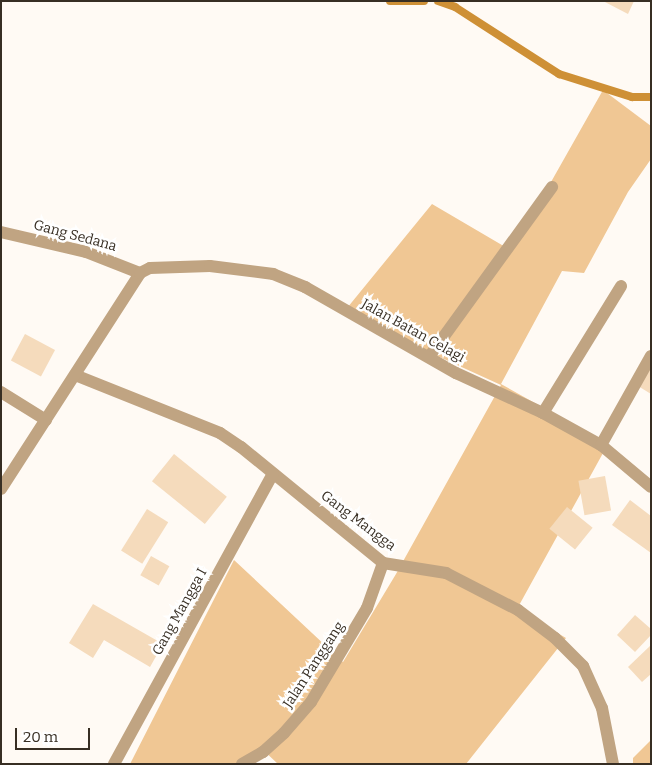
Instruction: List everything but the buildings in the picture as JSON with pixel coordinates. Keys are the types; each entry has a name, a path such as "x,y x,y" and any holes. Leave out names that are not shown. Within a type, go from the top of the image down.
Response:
{"street":[{"path":"429,357 552,187"},
{"name":"Gang Sedana","path":"1,232 86,252 140,273"},
{"name":"Jalan Batan Celagi","path":"140,273 150,268 210,266 273,274 305,287 429,357 543,413 601,445 651,487"},
{"path":"1,489 140,273"},
{"path":"543,413 621,286"},
{"path":"601,445 651,356"},
{"name":"Gang Mangga","path":"75,375 220,433 384,563 446,573 471,584 518,610 555,638 583,666 602,708 613,764"},
{"path":"1,392 46,420"},
{"name":"Gang Mangga I","path":"114,764 273,474"},
{"name":"Jalan Panggang","path":"242,764 263,752 284,733 311,702 367,608 384,563"}],"shaded area":[{"path":"603,90 651,126 651,159 628,192 584,273 562,271 501,384 608,444 517,609 566,638 466,764 278,764 262,749 248,764 130,764 234,560 343,662 396,574 501,385 343,313 432,204 512,251"},
{"path":"651,740 651,764 633,764 633,758"}],"waterway":[{"path":"390,1 424,1"},
{"path":"438,1 455,7 559,74 632,97 651,97"}]}
